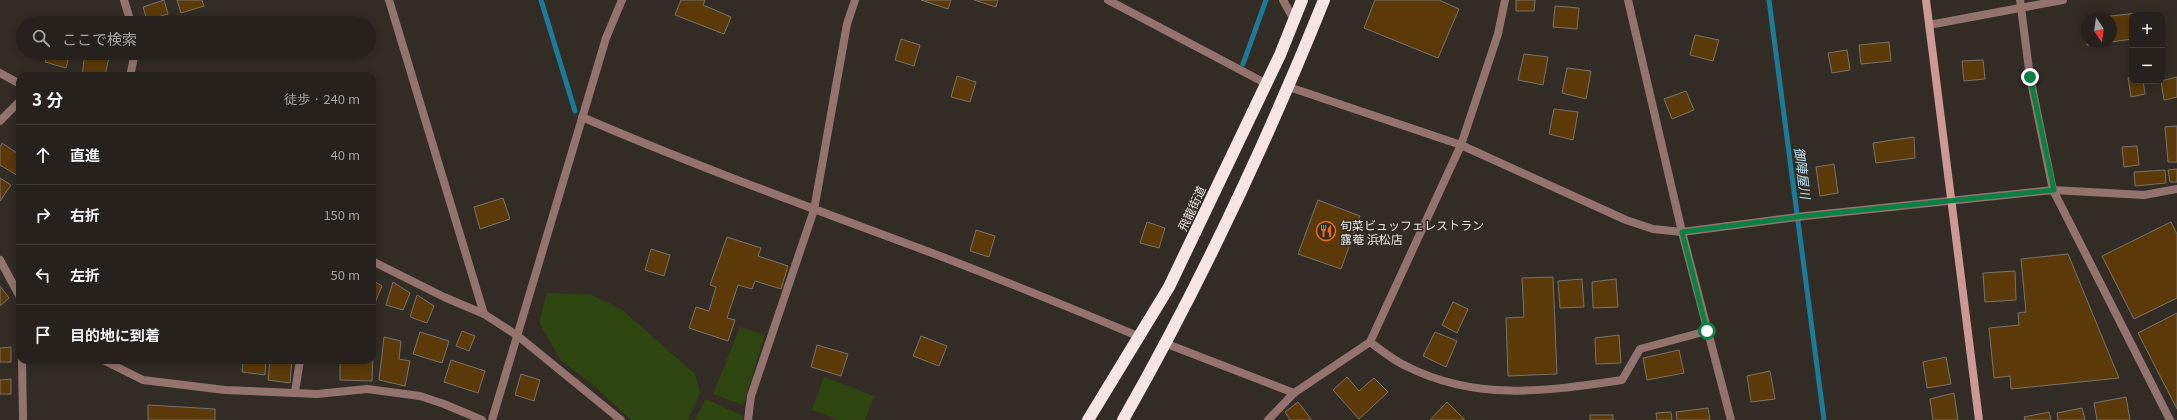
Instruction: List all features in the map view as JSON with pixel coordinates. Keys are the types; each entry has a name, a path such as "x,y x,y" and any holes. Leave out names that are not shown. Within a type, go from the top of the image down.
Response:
{"highway":[{"name":"飛龍街道","path":"1088,420 1140,337 1169,287 1280,55 1302,0"},
{"path":"1124,420 1167,344 1289,87 1324,0"}],"street":[{"path":"124,0 129,16"},
{"path":"389,0 484,314"},
{"path":"492,420 606,38 622,0"},
{"path":"748,420 751,396 814,210 847,24 855,0"},
{"path":"1108,0 1265,84"},
{"path":"1283,0 1294,20"},
{"path":"1268,420 1294,393 1370,342 1461,145 1498,34 1505,0"},
{"path":"1628,0 1682,232 1731,420"},
{"path":"1926,0 1979,420"},
{"path":"1929,25 2020,4 2063,0"},
{"path":"2020,4 2030,77 2054,190 2170,420"},
{"path":"131,72 133,60"},
{"path":"0,73 16,82"},
{"path":"1289,87 1461,145 1626,220 1652,230 1682,232 1805,216 2054,190 2144,195 2177,189"},
{"path":"0,121 16,105"},
{"path":"582,117 648,145 814,210 948,259 1140,337"},
{"path":"0,260 16,290"},
{"path":"376,263 444,297 484,314 518,336 621,420"},
{"path":"1370,342 1405,366 1439,380 1462,386 1498,390 1543,391 1622,380 1640,349 1707,331"},
{"path":"1167,344 1294,393"},
{"path":"22,364 23,420"},
{"path":"111,364 143,380 225,390 317,394 367,389 420,396 444,404 482,420"},
{"path":"295,392 299,364"}],"green space":[{"path":"547,293 592,295 621,309 695,374 700,393 688,420 631,420 592,384 561,360 539,322"},
{"path":"740,327 765,335 743,405 713,394"},
{"path":"824,377 874,396 865,420 839,420 812,410"},
{"path":"706,399 743,416 742,420 695,420"}],"building":[{"path":"164,0 168,14 161,16 146,16 143,7"},
{"path":"177,0 202,0 204,6 181,13"},
{"path":"681,0 705,0 703,5 731,17 724,34 675,15"},
{"path":"921,0 951,0 948,9"},
{"path":"974,0 998,0 996,7"},
{"path":"1375,0 1439,0 1459,9 1438,58 1364,28"},
{"path":"1516,0 1535,0 1534,11 1516,11"},
{"path":"1555,6 1579,8 1577,29 1553,27"},
{"path":"2129,14 2129,39 2117,41 2117,15"},
{"path":"1695,35 1719,40 1713,61 1690,55"},
{"path":"901,39 920,45 914,66 895,60"},
{"path":"1889,42 1891,61 1861,64 1859,45"},
{"path":"1847,50 1850,70 1832,73 1828,53"},
{"path":"1524,54 1548,57 1543,85 1518,80"},
{"path":"46,60 68,60 66,68 45,62"},
{"path":"84,60 108,60 106,72 83,72"},
{"path":"1983,60 1985,79 1964,81 1962,61"},
{"path":"1567,68 1591,71 1586,99 1562,93"},
{"path":"957,76 976,82 970,102 951,97"},
{"path":"2177,77 2177,97 2164,100 2161,84 2165,84 2165,80"},
{"path":"2128,78 2129,84 2143,84 2145,94 2131,97"},
{"path":"1686,91 1694,110 1672,119 1664,99"},
{"path":"1554,109 1578,112 1573,140 1549,134"},
{"path":"2177,126 2177,162 2168,162 2165,127"},
{"path":"1914,137 1915,158 1876,163 1873,143"},
{"path":"2,143 16,152 16,175 0,165 0,147"},
{"path":"2137,146 2139,165 2124,167 2122,147"},
{"path":"1834,164 1838,193 1820,196 1816,167"},
{"path":"2177,169 2177,182 2170,182 2168,170"},
{"path":"2165,170 2166,183 2135,186 2134,172"},
{"path":"0,178 11,185 0,201"},
{"path":"503,198 510,219 480,229 474,207"},
{"path":"1318,200 1360,216 1341,269 1298,254"},
{"path":"1147,222 1165,228 1159,248 1140,243"},
{"path":"2171,222 2177,234 2177,298 2134,319 2102,256"},
{"path":"976,230 995,236 989,257 970,251"},
{"path":"727,237 761,248 758,256 788,266 781,289 755,281 752,289 738,285 727,318 735,320 728,341 689,328 696,307 709,311 716,287 710,285"},
{"path":"651,249 670,255 664,276 645,270"},
{"path":"2068,254 2119,378 2011,389 2010,376 1994,378 1989,328 2019,325 2018,313 2026,312 2021,259"},
{"path":"2015,271 2016,300 1985,302 1983,273"},
{"path":"1553,277 1557,374 1508,376 1506,318 1524,317 1522,278"},
{"path":"1582,279 1584,307 1560,308 1558,281"},
{"path":"1616,279 1618,307 1593,308 1592,282"},
{"path":"376,282 382,286 376,300"},
{"path":"393,282 410,293 403,310 386,305"},
{"path":"0,286 9,298 0,306"},
{"path":"417,295 434,306 427,323 410,317"},
{"path":"1453,302 1468,309 1457,333 1442,325"},
{"path":"2177,313 2177,409 2138,333"},
{"path":"462,331 475,336 469,351 456,346"},
{"path":"420,332 449,341 442,363 413,354"},
{"path":"1435,332 1457,341 1446,367 1423,356"},
{"path":"1619,335 1621,363 1596,364 1595,338"},
{"path":"921,336 947,346 939,366 913,356"},
{"path":"384,337 401,341 399,359 410,361 405,386 379,380"},
{"path":"817,345 848,354 841,376 811,367"},
{"path":"11,347 11,362 0,362 0,348"},
{"path":"1679,350 1684,373 1647,380 1643,358"},
{"path":"1946,357 1951,384 1927,388 1923,362"},
{"path":"451,360 485,371 478,393 444,382"},
{"path":"243,364 266,364 265,375 242,372"},
{"path":"270,364 292,364 290,383 268,380"},
{"path":"340,364 373,364 372,381 340,380"},
{"path":"1770,371 1775,399 1751,402 1747,376"},
{"path":"521,374 540,380 534,401 515,395"},
{"path":"1347,377 1359,391 1374,378 1388,392 1359,419 1333,390"},
{"path":"11,379 11,394 0,394 0,380"},
{"path":"1954,393 1958,420 1933,420 1930,399"},
{"path":"2126,397 2130,420 2097,420 2094,403"},
{"path":"1298,402 1311,419 1310,420 1290,420 1285,412"},
{"path":"1447,402 1465,420 1430,420"},
{"path":"148,405 215,409 215,420 148,420"},
{"path":"1708,408 1710,420 1677,420 1676,412"},
{"path":"2082,408 2085,420 2058,420 2057,413"},
{"path":"1671,412 1672,420 1657,420 1656,413"},
{"path":"2049,412 2051,420 2025,420 2024,417"},
{"path":"1590,415 1613,415 1613,420 1590,420"}],"waterway":[{"path":"541,0 575,111"},
{"path":"1243,64 1266,0"},
{"name":"御陣屋川","path":"1769,0 1824,420"}],"place":[{"name":"旬菜ビュッフェレストラン 露菴 浜松店","path":"1326,231"}],"route":[{"path":"1707,331 1682,232 1805,216 2054,190 2030,77"}]}
